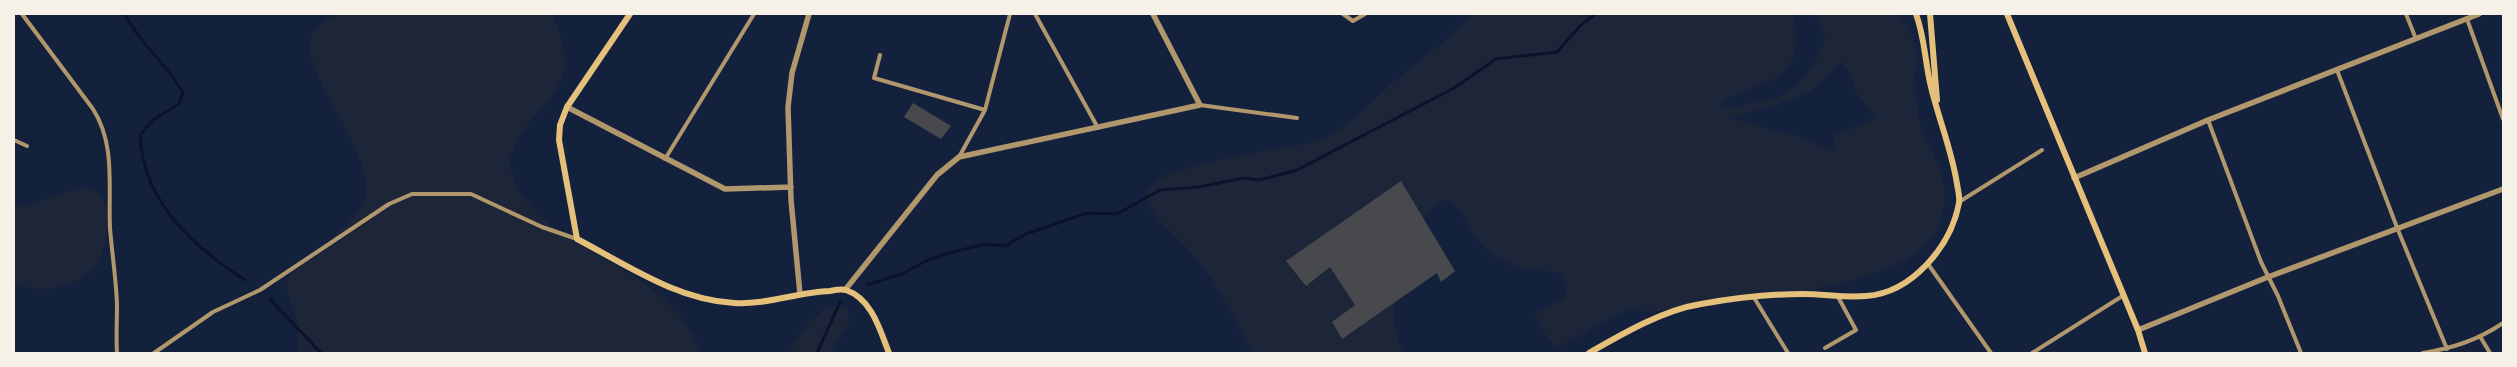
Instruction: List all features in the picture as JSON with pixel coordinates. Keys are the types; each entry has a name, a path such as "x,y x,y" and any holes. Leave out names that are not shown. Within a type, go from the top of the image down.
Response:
{"main road":[{"path":"630,14 566,107 560,125 560,140 577,239 677,291 706,299 741,303 763,302 800,294 845,290 860,300 874,313 889,353"},
{"path":"1590,353 1624,333 1698,304 1753,296 1867,296 1891,291 1910,280 1928,264 1950,230 1960,202 1950,152 1930,82 1924,39 1916,14"},
{"path":"1930,14 1938,110"},
{"path":"2007,14 2124,295 2138,330 2145,353"}],"street":[{"path":"22,14 93,109 101,121 105,135 109,158 110,229 117,303 117,353"},
{"path":"665,159 754,14"},
{"path":"800,294 791,188 788,107 792,73 808,14"},
{"path":"845,290 937,175 959,157 985,110 1010,14"},
{"path":"1035,14 1098,128"},
{"path":"1153,14 1200,105"},
{"path":"1343,14 1353,20 1365,14"},
{"path":"2406,14 2416,39"},
{"path":"2074,178 2208,120 2479,14"},
{"path":"2467,19 2503,119"},
{"path":"880,55 874,78 985,110"},
{"path":"2337,70 2398,230 2447,349"},
{"path":"959,157 1200,105 1298,118"},
{"path":"566,107 725,189 791,188"},
{"path":"2208,120 2268,277 2301,353"},
{"path":"14,140 27,146"},
{"path":"1960,202 2042,150"},
{"path":"2138,330 2268,277 2398,230 2503,189"},
{"path":"154,353 213,312 260,290 389,204 412,194 471,194 542,227 577,239"},
{"path":"1928,264 1991,353"},
{"path":"1825,348 1856,330 1837,295"},
{"path":"2032,353 2124,295"},
{"path":"1753,296 1788,353"},
{"path":"2423,353 2447,349 2481,338 2503,323"},
{"path":"2481,338 2490,353"}],"shaded area":[{"path":"338,14 552,14 563,46 565,63 564,71 556,90 527,126 518,139 512,152 510,165 514,180 531,206 553,227 579,244 608,260 662,297 684,322 701,353 298,353 298,326 287,287 290,274 344,228 361,207 365,196 365,179 360,158 316,71 310,52 311,37 313,33 323,23"},
{"path":"1472,14 1794,14 1796,38 1794,55 1788,67 1780,76 1721,103 1720,109 1773,98 1786,93 1797,85 1816,60 1826,39 1814,14 1898,14 1911,33 1915,45 1917,59 1915,87 1922,130 1944,183 1944,204 1938,227 1922,248 1897,265 1864,277 1788,293 1690,304 1660,311 1644,312 1631,307 1559,347 1551,342 1534,314 1565,297 1566,286 1559,272 1547,272 1523,268 1501,260 1482,246 1459,211 1451,202 1445,199 1435,206 1425,217 1409,250 1398,286 1395,302 1394,324 1403,353 1253,353 1208,274 1190,251 1166,228 1153,212 1147,197 1148,190 1157,181 1197,165 1250,153 1311,143 1325,138 1357,116 1385,89 1445,41","holes":["1842,62 1853,77 1855,91 1873,114 1877,115 1861,125 1832,134 1836,152 1801,137 1730,118 1767,108 1810,92"]},
{"path":"82,187 93,189 105,204 108,224 107,235 102,255 98,262 90,271 79,279 60,287 39,289 14,285 14,207 29,205"},
{"path":"835,305 847,308 850,321 830,353 789,353 808,324 827,308"}],"building":[{"path":"913,103 951,126 941,139 904,117"},
{"path":"1401,181 1455,271 1441,282 1437,273 1342,339 1332,322 1355,305 1330,267 1306,286 1286,261"}],"waterway":[{"path":"125,14 138,35 177,83 183,93 179,104 153,120 140,135 143,159 150,181 174,220 189,237 225,267 245,280"},
{"path":"867,285 901,274 926,261 945,254 985,244 1005,246 1026,234 1087,213 1117,214 1160,190 1199,187 1244,178 1259,180 1297,170 1454,88 1496,59 1557,52 1580,26 1595,14"},
{"path":"270,299 321,353"},
{"path":"817,353 840,302"}]}
